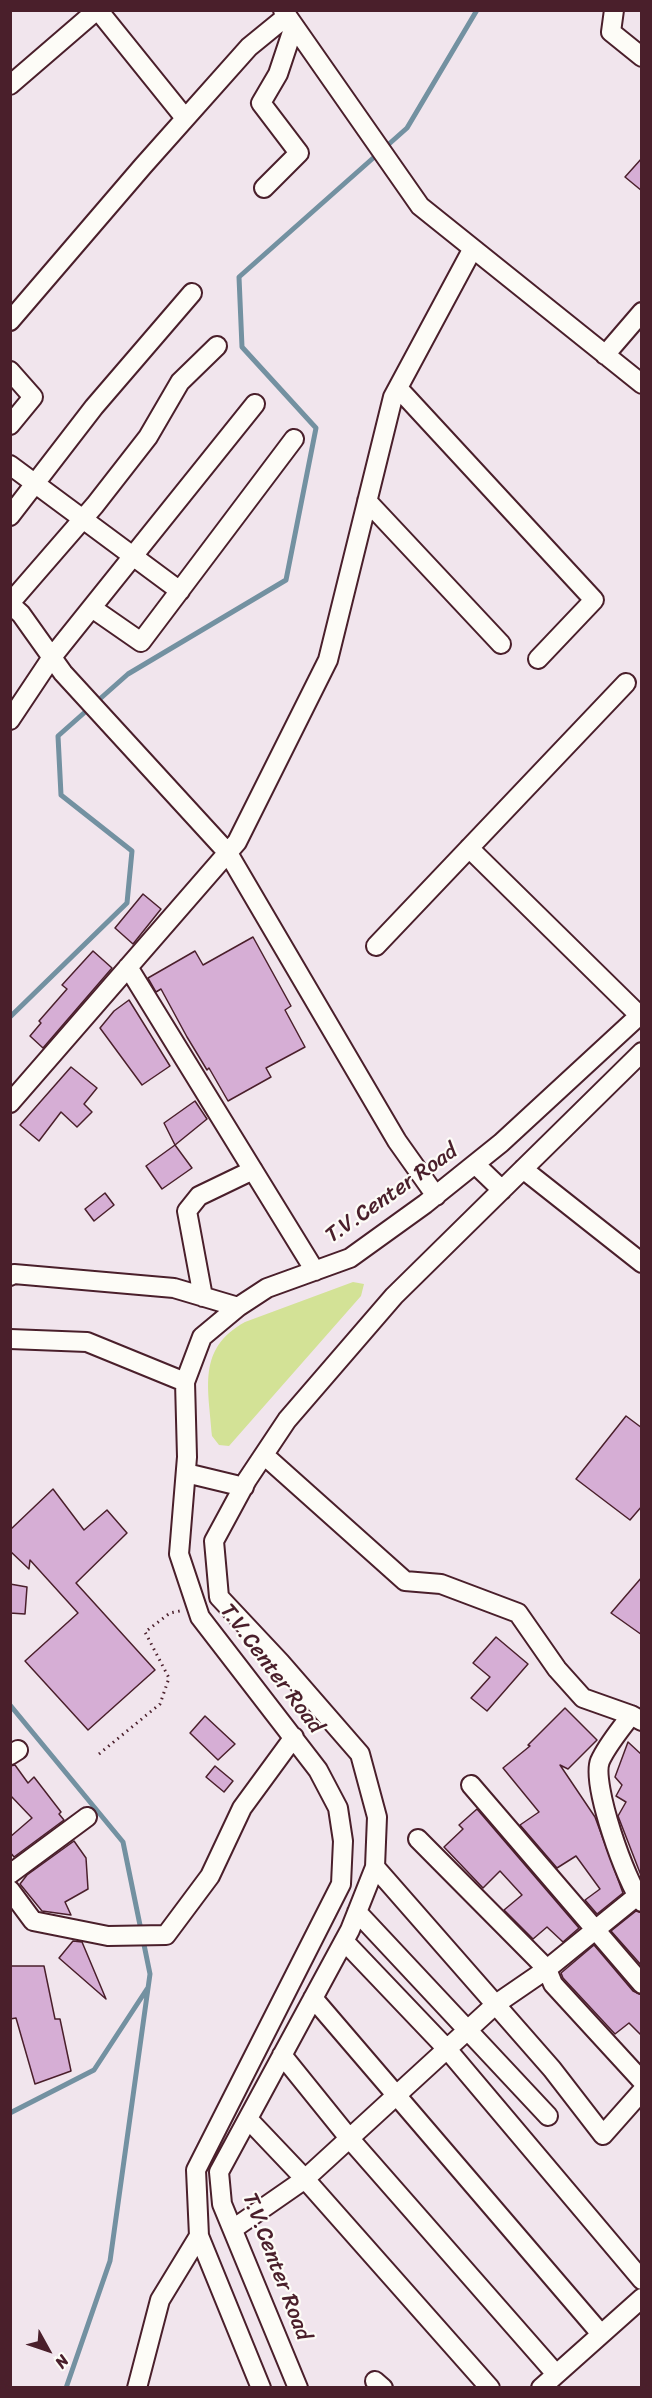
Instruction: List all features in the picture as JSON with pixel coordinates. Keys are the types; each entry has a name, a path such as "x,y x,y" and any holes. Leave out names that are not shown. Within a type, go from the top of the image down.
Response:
{"street":[{"path":"10,85 98,10 185,118"},
{"path":"614,10 611,32 642,57"},
{"path":"10,321 249,47 288,17"},
{"path":"288,17 420,206 642,384"},
{"path":"264,188 299,153 261,104 278,74 288,17"},
{"path":"10,1103 237,842 328,660 393,397 472,250"},
{"path":"10,516 94,407 192,293"},
{"path":"605,355 642,312"},
{"path":"217,346 180,382 148,437 83,519 10,604 21,614 63,673 228,853 397,1141 436,1196"},
{"path":"10,371 33,397 10,425"},
{"path":"398,388 594,600 538,659"},
{"path":"10,720 52,657 255,404"},
{"path":"92,608 141,642 294,439"},
{"path":"10,465 180,591"},
{"path":"368,501 501,644"},
{"path":"376,946 626,683"},
{"path":"469,848 640,1014"},
{"path":"128,968 315,1271"},
{"name":"T.V.Center Road","path":"261,2388 199,2236 196,2170 341,1884 343,1841 338,1808 318,1770 200,1617 179,1554 186,1473 185,1382 202,1336 238,1307 267,1288 350,1258 436,1196 475,1164 640,1014"},
{"name":"T.V.Center Road","path":"298,2388 222,2204 219,2172 347,1936 375,1867 376,1817 360,1754 280,1662 219,1597 214,1540 244,1487 287,1420 394,1296 642,1052"},
{"path":"475,1164 502,1190"},
{"path":"523,1169 642,1263"},
{"path":"202,1297 186,1211 199,1196 253,1170"},
{"path":"10,1276 14,1274 174,1288 238,1307"},
{"path":"10,1339 87,1342 185,1382"},
{"path":"233,2229 305,2179 496,2004 547,1969 594,1929 639,1899 635,1869 612,1835 603,1799 599,1763 636,1718 583,1698 557,1669 518,1613 441,1584 405,1581 264,1455"},
{"path":"186,1473 244,1487"},
{"path":"10,1890 33,1921 108,1936 166,1935 210,1876 242,1808 294,1737"},
{"path":"471,1785 642,1984"},
{"path":"10,1874 87,1817"},
{"path":"418,1839 547,1969 553,1984 642,2081"},
{"path":"375,1867 552,2069 603,2135 642,2091"},
{"path":"357,1912 548,2116"},
{"path":"325,1916 347,1936 447,2049 642,2280"},
{"path":"313,1998 601,2334"},
{"path":"282,2055 349,2138 556,2374"},
{"path":"248,2119 305,2179 490,2388"},
{"path":"137,2388 160,2300 199,2236"},
{"path":"541,2388 642,2298"}],"path":[{"path":"99,1754 160,1704 169,1678 145,1632 170,1613 197,1608"}],"green space":[{"path":"353,1282 364,1284 361,1296 229,1446 219,1445 212,1436 208,1386 212,1358 219,1345 229,1333 245,1322"}],"building":[{"path":"642,158 642,191 625,177"},
{"path":"143,894 161,909 133,944 115,928"},
{"path":"253,937 291,1006 285,1010 305,1047 266,1068 271,1077 228,1101 209,1068 207,1070 187,1037 161,989 156,992 148,978 195,951 203,965"},
{"path":"93,951 112,968 43,1048 30,1036 41,1023 39,1021 67,989 62,985"},
{"path":"129,1000 170,1066 142,1085 100,1028 114,1011"},
{"path":"71,1067 97,1088 84,1104 92,1112 77,1127 61,1112 39,1141 20,1125"},
{"path":"195,1101 207,1119 175,1145 164,1123"},
{"path":"175,1145 192,1168 162,1189 146,1166"},
{"path":"105,1193 114,1205 94,1221 85,1209"},
{"path":"626,1416 642,1428 642,1506 630,1520 576,1479"},
{"path":"53,1489 84,1530 107,1510 127,1533 76,1583 155,1670 88,1730 25,1661 78,1613 30,1560 29,1569 10,1551 10,1530"},
{"path":"642,1577 642,1635 611,1613"},
{"path":"10,1584 27,1587 25,1614 10,1613"},
{"path":"496,1637 528,1664 487,1711 471,1698 490,1677 473,1663"},
{"path":"565,1708 597,1740 568,1769 560,1765 595,1817 623,1893 597,1914 585,1900 600,1889 576,1856 557,1868 520,1825 539,1812 503,1768 530,1746 528,1745"},
{"path":"205,1716 235,1744 218,1760 190,1733"},
{"path":"628,1742 642,1755 642,1878 618,1816 626,1802 616,1796 622,1785 615,1777"},
{"path":"15,1765 28,1783 34,1777 61,1812 59,1814 64,1820 14,1857 10,1852 10,1837 32,1818 10,1795 10,1766"},
{"path":"215,1766 233,1781 224,1792 206,1777"},
{"path":"477,1809 579,1928 563,1942 547,1927 533,1939 504,1910 522,1895 500,1871 483,1888 444,1847 463,1829 459,1825"},
{"path":"74,1841 86,1858 88,1889 65,1902 71,1915 42,1911 20,1884 27,1875"},
{"path":"636,1911 642,1913 642,1966 611,1931"},
{"path":"73,1941 82,1942 106,1999 59,1958"},
{"path":"594,1945 633,1991 642,1995 642,2036 629,2023 615,2034 563,1978 561,1973"},
{"path":"10,1966 44,1966 55,2019 60,2019 71,2071 35,2084 16,2018 10,2019"}],"waterway":[{"path":"10,1017 127,903 132,851 61,795 58,736 128,674 286,580 316,428 242,347 239,277 407,128 477,10"},
{"path":"10,1705 123,1842 150,1974 110,2261 66,2388"},
{"path":"10,2113 94,2070 147,1989"}]}
